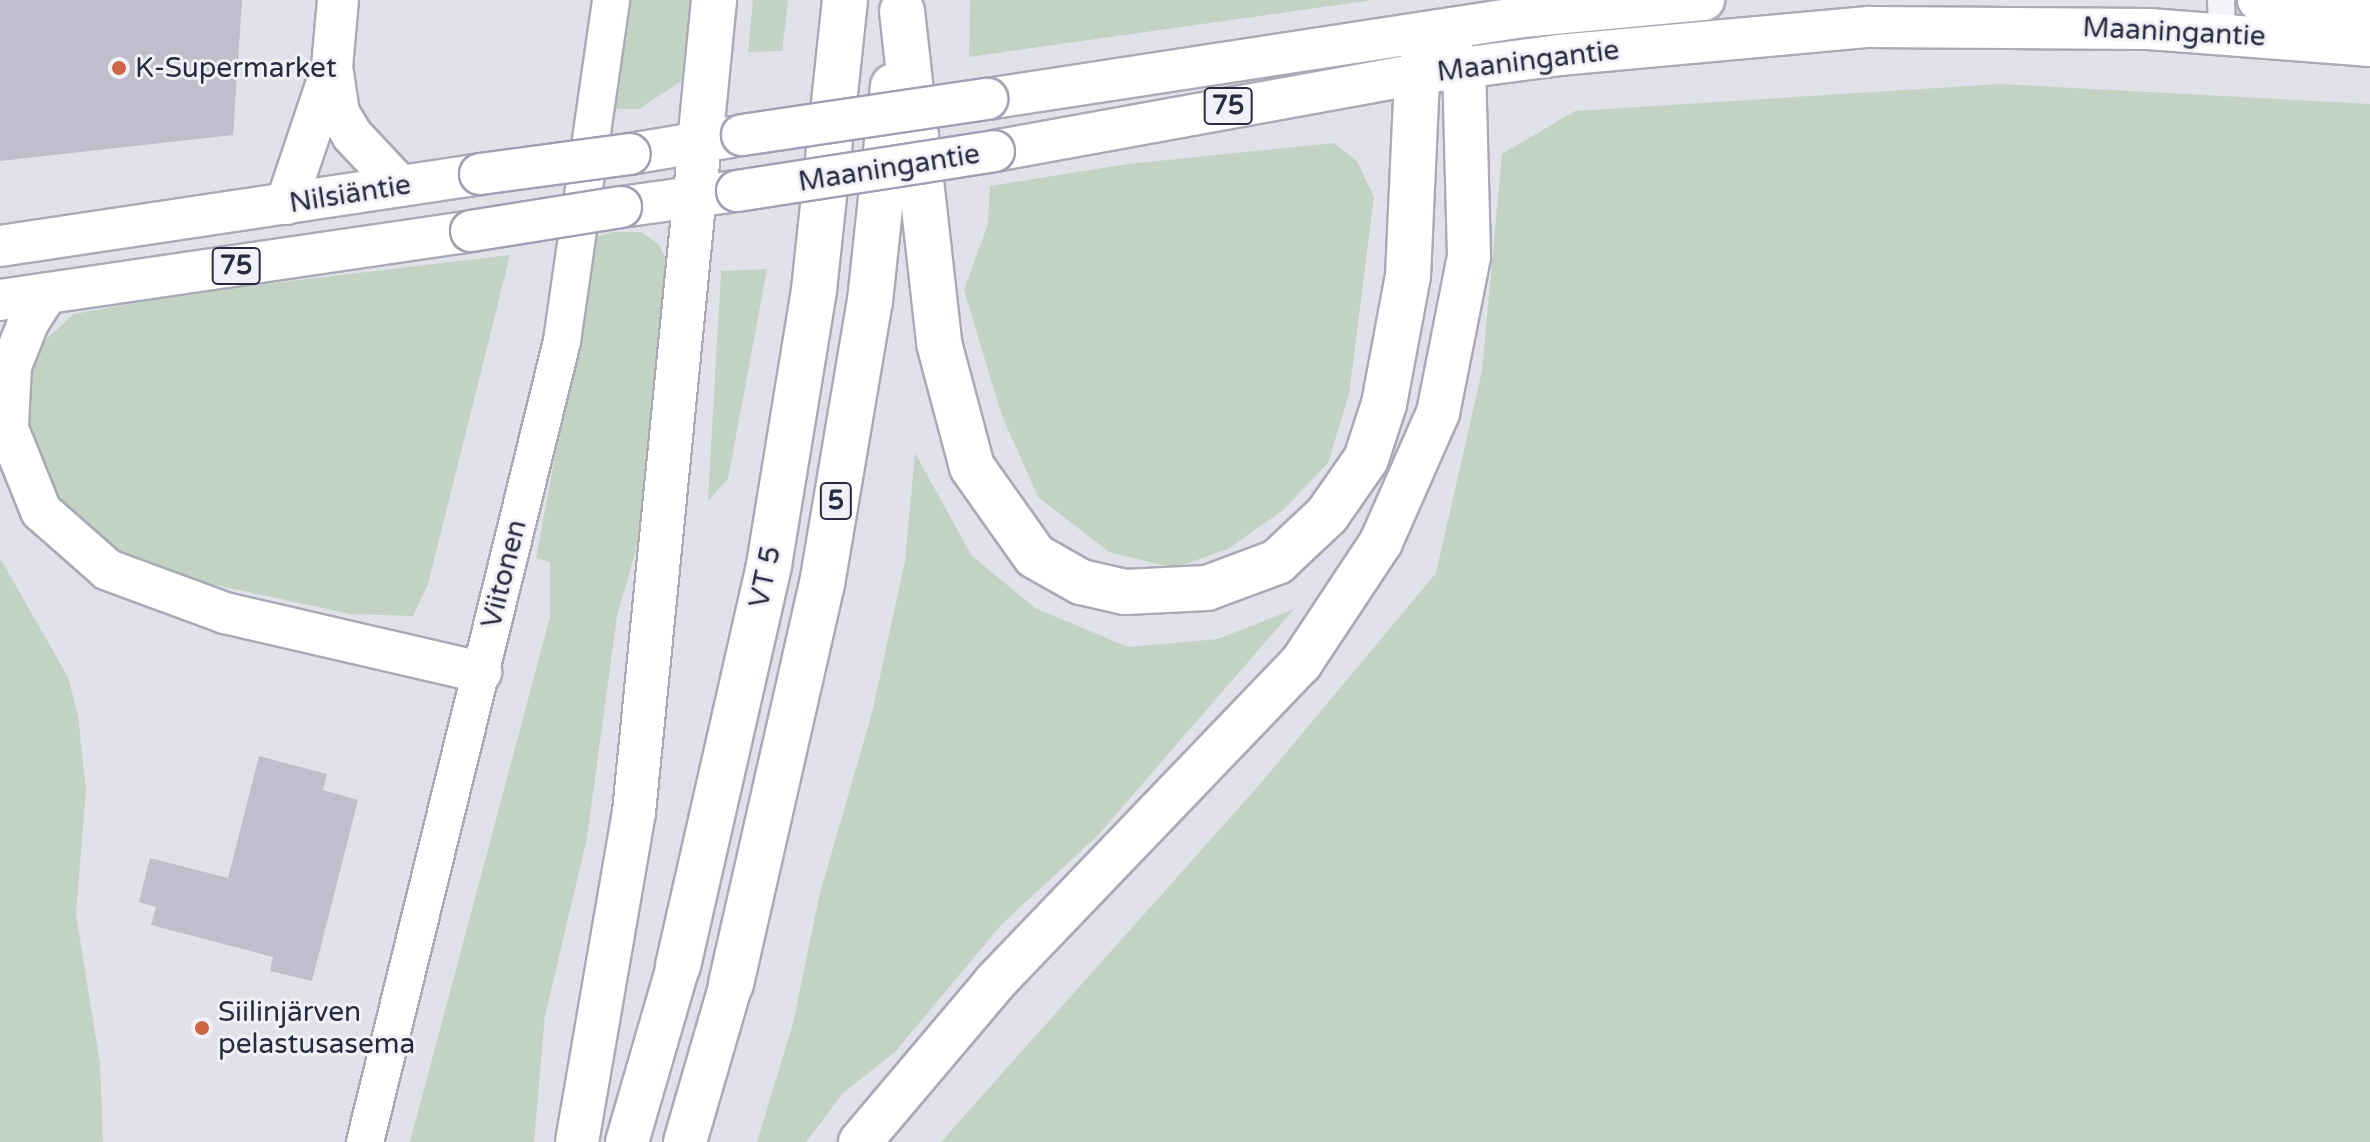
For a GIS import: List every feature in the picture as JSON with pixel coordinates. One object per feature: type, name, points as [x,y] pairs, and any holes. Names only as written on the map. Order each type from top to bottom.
[{"type":"highway","points":[[577,1142],[634,812],[714,0]]},
{"type":"highway","name":"VT 5","points":[[627,1142],[678,966],[769,565],[814,290],[845,0]]},
{"type":"highway","points":[[860,1142],[995,982],[1301,663],[1381,542],[1438,413],[1469,256],[1464,71],[1438,33],[1417,74],[1408,276],[1384,404],[1366,459],[1327,515],[1277,562],[1207,588],[1125,592],[1081,582],[1035,556],[972,467],[939,343],[902,5]]},
{"type":"highway","name":"VT 5","points":[[685,1142],[731,984],[822,584],[870,301],[902,5]]},
{"type":"main road","points":[[286,204],[332,67],[338,0]]},
{"type":"main road","name":"Viitonen","points":[[365,1142],[562,341],[611,0]]},
{"type":"main road","name":"Maaningantie","points":[[700,143],[1438,33],[1523,17],[1704,0]]},
{"type":"main road","name":"Maaningantie","points":[[2258,0],[2370,12]]},
{"type":"main road","name":"Maaningantie","points":[[695,198],[994,151],[1417,74],[1464,71],[1559,55],[1869,27],[2222,16],[2370,46]]},
{"type":"main road","points":[[332,67],[339,113],[352,135],[400,186]]},
{"type":"main road","name":"Nilsiäntie","points":[[0,246],[700,143]]},
{"type":"main road","name":"Nilsiäntie","points":[[0,300],[695,198]]},
{"type":"main road","points":[[47,293],[29,321],[11,366],[4,417],[25,481],[41,511],[108,570],[225,613],[481,672]]},
{"type":"green space","points":[[629,0],[691,0],[683,80],[639,109],[614,109]]},
{"type":"green space","points":[[753,0],[788,0],[782,51],[748,52]]},
{"type":"green space","points":[[970,0],[1373,0],[969,57]]},
{"type":"green space","points":[[2000,84],[2370,104],[2370,1142],[941,1142],[1260,784],[1436,573],[1482,371],[1502,154],[1575,111]]},
{"type":"green space","points":[[1334,143],[1357,161],[1374,197],[1349,394],[1328,463],[1282,511],[1228,549],[1174,568],[1109,552],[1038,497],[1002,416],[964,290],[988,224],[990,186],[1128,164]]},
{"type":"green space","points":[[612,232],[641,232],[658,244],[670,265],[643,526],[617,616],[587,838],[545,1016],[534,1142],[410,1142],[550,617],[550,562],[536,558],[596,237]]},
{"type":"green space","points":[[510,255],[428,584],[413,616],[350,614],[164,574],[117,553],[63,509],[40,470],[25,399],[34,350],[74,314],[188,293]]},
{"type":"green space","points":[[767,269],[728,479],[708,501],[721,271]]},
{"type":"green space","points":[[915,453],[972,556],[1035,608],[1128,647],[1218,639],[1294,609],[1098,835],[1001,925],[895,1052],[843,1093],[806,1142],[757,1142],[793,1023],[820,893],[872,713],[905,561]]},
{"type":"green space","points":[[0,558],[68,677],[78,715],[86,790],[76,914],[100,1064],[103,1142],[0,1142]]},
{"type":"building","name":"K-Supermarket","points":[[0,0],[242,0],[233,135],[0,161]]},
{"type":"building","points":[[259,756],[327,774],[323,790],[358,800],[312,981],[270,971],[273,957],[151,925],[156,907],[139,902],[150,858],[228,878]]},
{"type":"place","name":"K-Supermarket","points":[[119,68]]},
{"type":"place","name":"Siilinjärven pelastusasema","points":[[202,1028]]}]
